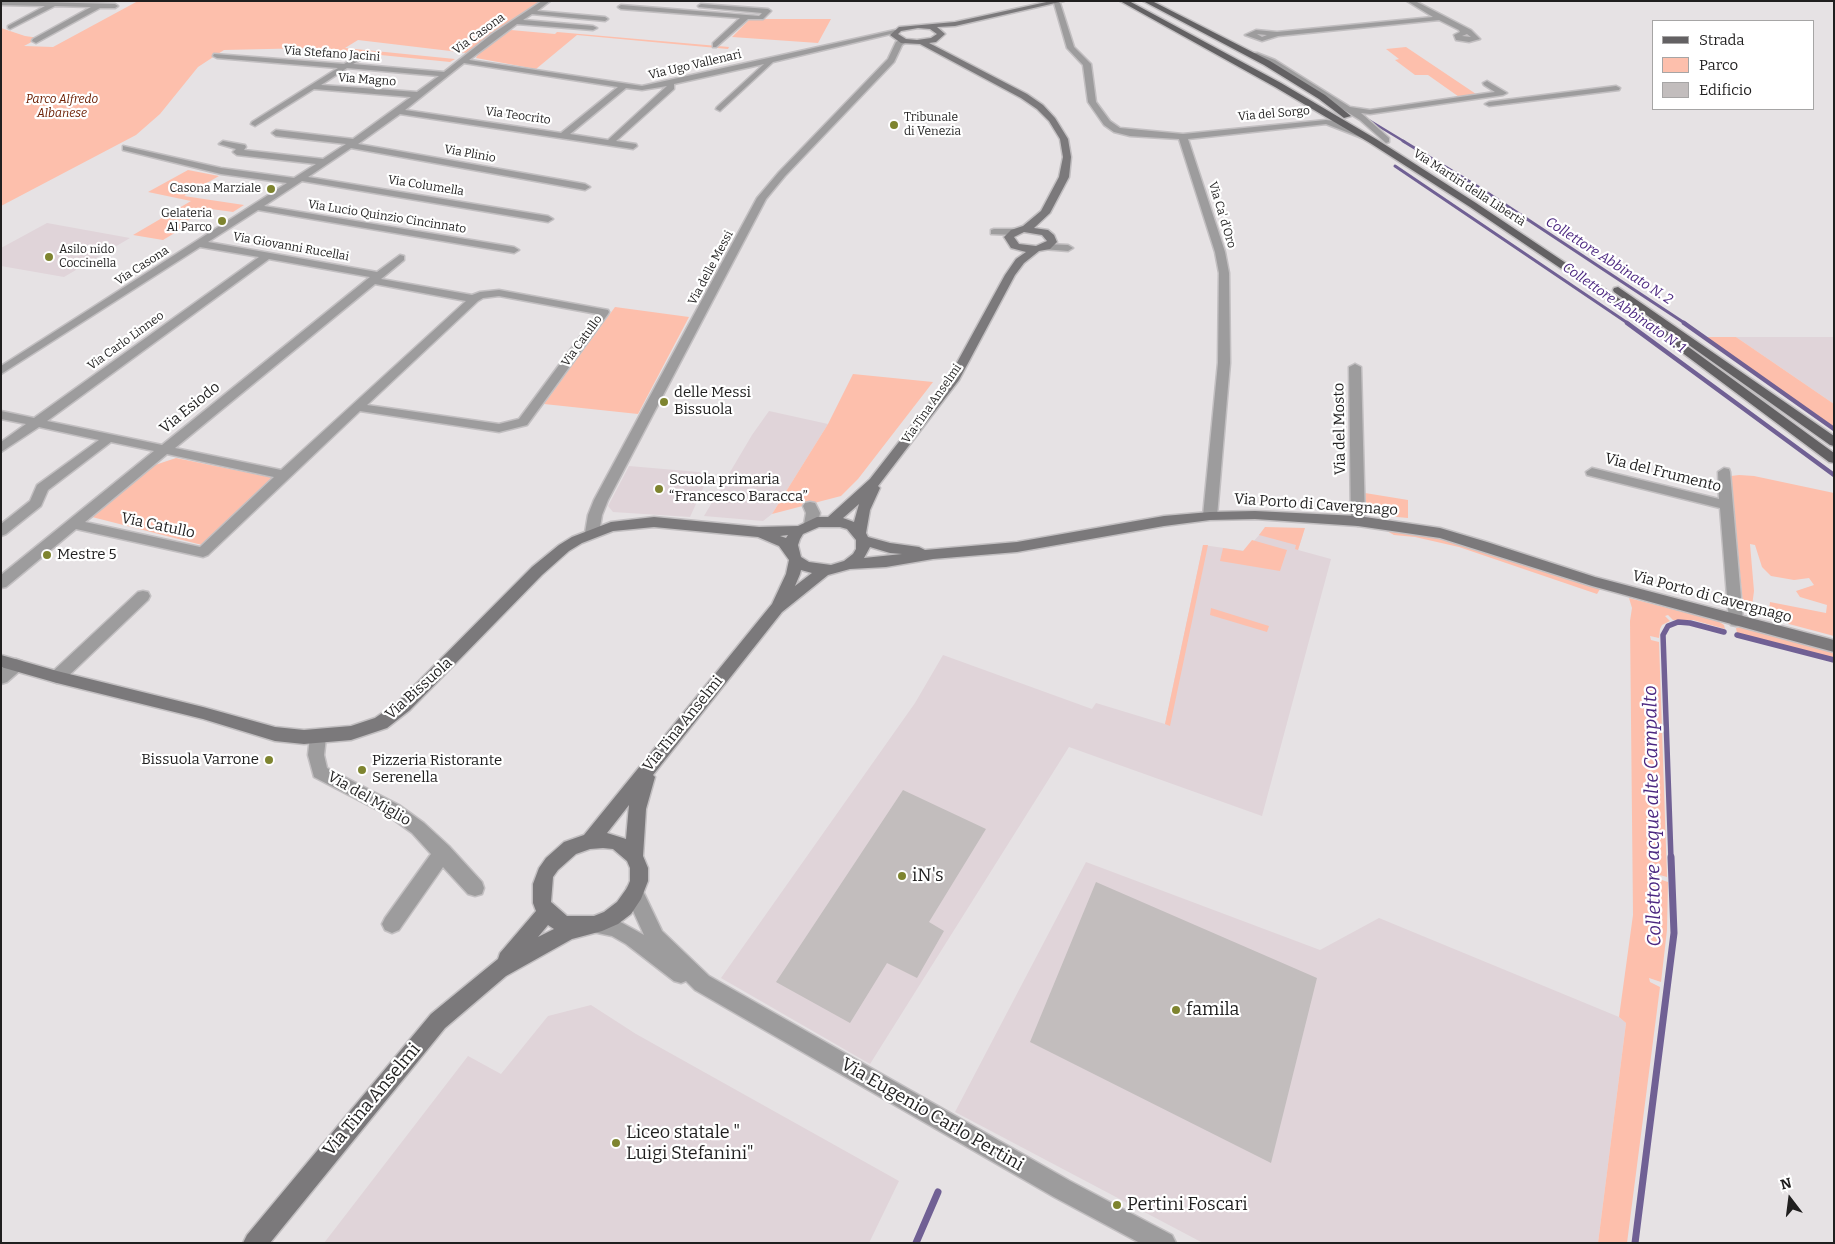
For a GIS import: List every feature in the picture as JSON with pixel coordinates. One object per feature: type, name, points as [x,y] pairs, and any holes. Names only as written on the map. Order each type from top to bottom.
[{"type":"main road","name":"Via Martiri della Libertà","points":[[1134,1],[1225,47],[1359,119],[1386,140],[1575,260],[1834,442]]},
{"type":"main road","points":[[1146,1],[1244,51],[1359,119]]},
{"type":"main road","name":"Via Martiri della Libertà","points":[[1121,4],[1205,44],[1364,136],[1561,263],[1834,459]]},
{"type":"street","name":"Via Casona","points":[[1,371],[256,208],[324,162],[398,111],[463,61],[547,1]]},
{"type":"street","points":[[586,34],[627,1],[768,11],[761,18],[621,7]]},
{"type":"street","points":[[1410,1],[1462,29]]},
{"type":"street","points":[[1012,239],[1044,213],[1064,177],[1067,166],[1064,139],[1052,120],[1040,107],[1012,88],[939,49],[922,42],[901,39],[905,27],[955,24],[1060,2],[1071,48],[1087,64],[1092,102],[1107,123],[1117,130],[1130,134],[1183,137]]},
{"type":"street","points":[[1,4],[115,6]]},
{"type":"street","points":[[10,27],[54,5]]},
{"type":"street","points":[[36,41],[99,6]]},
{"type":"street","points":[[693,12],[701,6]]},
{"type":"street","points":[[530,12],[605,19]]},
{"type":"street","points":[[716,45],[746,16]]},
{"type":"street","points":[[1277,34],[1440,18]]},
{"type":"street","points":[[516,22],[593,28]]},
{"type":"street","points":[[922,42],[938,35],[955,24]]},
{"type":"street","points":[[925,26],[938,35]]},
{"type":"street","points":[[938,35],[939,49]]},
{"type":"street","name":"Via Ugo Vallenari","points":[[463,61],[623,87],[650,88],[871,38],[901,39]]},
{"type":"street","name":"Via delle Messi","points":[[592,533],[595,515],[601,500],[762,198],[782,174],[891,60],[901,39]]},
{"type":"street","name":"Via del Sorgo","points":[[1244,51],[1272,62],[1349,109],[1359,119],[1504,93],[1487,82]]},
{"type":"street","points":[[255,124],[363,55]]},
{"type":"street","name":"Via Stefano Jacini","points":[[217,56],[446,74]]},
{"type":"street","points":[[720,109],[763,69],[770,60]]},
{"type":"street","points":[[610,142],[671,87],[670,83]]},
{"type":"street","name":"Via Magno","points":[[313,87],[420,95]]},
{"type":"street","points":[[564,135],[623,87]]},
{"type":"street","name":"Via del Sorgo","points":[[1349,109],[1370,112],[1449,103],[1503,103],[1569,92],[1616,88]]},
{"type":"street","name":"Via Teocrito","points":[[398,111],[633,146]]},
{"type":"street","name":"Via del Sorgo","points":[[1183,137],[1332,123],[1364,136]]},
{"type":"street","points":[[276,133],[352,143]]},
{"type":"street","name":"Via Ca' d'Oro","points":[[1183,137],[1220,252],[1224,273],[1224,363],[1210,516]]},
{"type":"street","name":"Via Plinio","points":[[352,143],[585,187]]},
{"type":"street","points":[[223,144],[242,147],[237,152],[324,162]]},
{"type":"street","points":[[126,148],[221,171],[297,180]]},
{"type":"street","name":"Via Columella","points":[[297,180],[548,218]]},
{"type":"street","name":"Via Lucio Quinzio Cincinnato","points":[[256,208],[514,250]]},
{"type":"street","points":[[1044,213],[1045,242]]},
{"type":"street","points":[[1026,229],[1045,242],[1071,246]]},
{"type":"street","points":[[994,234],[1012,239],[1025,249],[1045,242]]},
{"type":"street","points":[[1012,239],[1017,251],[1013,270]]},
{"type":"street","points":[[1013,270],[1045,242]]},
{"type":"street","name":"Via Giovanni Rucellai","points":[[200,244],[474,299]]},
{"type":"street","name":"Via Carlo Linneo","points":[[1,448],[267,256]]},
{"type":"street","name":"Via Esiodo","points":[[1,583],[400,258]]},
{"type":"street","name":"Via Tina Anselmi","points":[[832,521],[875,482],[953,380],[1013,270]]},
{"type":"street","name":"Via Catullo","points":[[74,524],[202,552],[474,299],[486,294],[500,294],[604,312],[522,422],[516,425],[500,428],[358,407]]},
{"type":"street","name":"Via del Mosto","points":[[1355,367],[1358,521]]},
{"type":"street","points":[[1,415],[284,475]]},
{"type":"street","points":[[1,530],[36,503],[42,488],[109,438]]},
{"type":"street","name":"Via del Frumento","points":[[1592,472],[1726,505]]},
{"type":"street","name":"Via del Frumento","points":[[1724,472],[1736,621]]},
{"type":"street","name":"Via Tina Anselmi","points":[[861,536],[863,510],[875,482]]},
{"type":"street","points":[[794,556],[791,546],[793,538],[806,527],[813,513],[810,506]]},
{"type":"street","name":"Via Porto di Cavergnago","points":[[850,564],[886,562],[933,554],[1017,547],[1142,525],[1210,516],[1279,516],[1358,521],[1402,526],[1448,535],[1592,582],[1834,646]]},
{"type":"street","points":[[832,521],[852,526],[861,536],[863,549],[850,564],[838,569],[808,568],[784,544],[759,532],[806,527],[832,521]]},
{"type":"street","name":"Via Bissuola","points":[[8,663],[203,713],[275,734],[318,737],[351,733],[367,728],[392,716],[425,686],[537,571],[564,548],[592,533],[621,525],[654,522],[759,532]]},
{"type":"street","name":"Via Porto di Cavergnago","points":[[861,536],[890,548],[933,554]]},
{"type":"street","name":"Via Tina Anselmi","points":[[777,608],[793,574],[794,556]]},
{"type":"street","name":"Via Tina Anselmi","points":[[590,841],[777,608],[825,570]]},
{"type":"street","points":[[57,677],[143,596]]},
{"type":"street","points":[[1,678],[8,663]]},
{"type":"street","name":"Via del Miglio","points":[[318,737],[316,755],[320,772],[393,810],[418,828],[476,888]]},
{"type":"street","points":[[634,856],[637,810],[651,764]]},
{"type":"street","points":[[603,840],[616,842],[634,856],[639,868],[639,881],[634,893],[624,908],[618,913],[589,926],[562,924],[547,912],[542,903],[541,894],[545,874],[552,864],[565,852],[590,841],[603,840]]},
{"type":"street","points":[[392,924],[443,852]]},
{"type":"street","name":"Via Eugenio Carlo Pertini","points":[[634,893],[655,937],[702,983],[1054,1184],[1164,1243]]},
{"type":"street","name":"Via Tina Anselmi","points":[[499,969],[547,912]]},
{"type":"street","name":"Via Tina Anselmi","points":[[255,1243],[438,1020],[499,969],[568,931],[589,926]]},
{"type":"street","name":"Via Eugenio Carlo Pertini","points":[[589,926],[615,928],[633,938],[689,980],[702,983]]},
{"type":"shaded area","name":"Asilo nido Coccinella","points":[[47,223],[130,238],[64,277],[1,266],[1,248]]},
{"type":"shaded area","points":[[1736,337],[1834,337],[1834,404]]},
{"type":"shaded area","points":[[769,411],[828,424],[772,514],[763,521],[704,516],[752,435]]},
{"type":"shaded area","name":"Scuola primaria “Francesco Baracca”","points":[[629,466],[710,473],[690,517],[613,512],[608,506]]},
{"type":"shaded area","points":[[1260,534],[1303,534],[1298,550],[1331,559],[1262,816],[1069,747],[870,1064],[721,978],[915,703],[943,655],[1092,709],[1096,703],[1165,724],[1203,545],[1245,551]]},
{"type":"shaded area","points":[[1086,862],[1320,950],[1379,918],[1619,1017],[1626,1023],[1598,1243],[1203,1243],[955,1112]]},
{"type":"shaded area","name":"Liceo statale \" Luigi Stefanini\"","points":[[591,1005],[636,1034],[899,1181],[869,1243],[324,1243],[468,1056],[501,1074],[548,1016]]},
{"type":"green space","name":"Parco Alfredo Albanese","points":[[138,1],[540,1],[467,53],[358,40],[345,48],[455,59],[450,62],[311,48],[224,50],[198,67],[160,114],[136,135],[1,206],[1,28],[25,36],[39,38],[24,46],[53,47]]},
{"type":"green space","points":[[751,18],[831,19],[818,43],[732,37]]},
{"type":"green space","points":[[511,30],[555,34],[557,32],[729,47],[728,49],[577,35],[536,69],[476,58],[478,54]]},
{"type":"green space","points":[[1406,47],[1479,96],[1462,99],[1428,75],[1415,75],[1395,60],[1399,59],[1386,49]]},
{"type":"green space","points":[[188,170],[219,176],[184,196],[244,205],[233,212],[211,209],[183,223],[188,225],[163,240],[133,235],[191,201],[148,192]]},
{"type":"green space","points":[[615,307],[689,317],[638,414],[544,404]]},
{"type":"green space","points":[[1706,337],[1736,337],[1834,404],[1834,427]]},
{"type":"green space","points":[[853,374],[933,382],[858,479],[841,496],[772,514],[828,424]]},
{"type":"green space","points":[[176,458],[274,478],[202,545],[92,517],[149,467]]},
{"type":"green space","points":[[1731,476],[1754,476],[1834,493],[1834,636],[1789,624],[1769,610],[1770,602],[1826,613],[1827,605],[1800,597],[1796,591],[1814,585],[1809,578],[1794,580],[1771,576],[1762,567],[1755,545],[1750,544],[1754,591],[1752,606],[1743,604]]},
{"type":"green space","points":[[1365,493],[1408,500],[1408,518],[1366,514]]},
{"type":"green space","points":[[1265,527],[1305,528],[1298,550],[1295,549],[1296,545],[1259,535]]},
{"type":"green space","points":[[1385,530],[1443,538],[1600,589],[1597,594],[1459,547],[1415,537],[1394,535]]},
{"type":"green space","points":[[1252,540],[1287,550],[1280,571],[1220,561],[1223,548],[1243,551]]},
{"type":"green space","points":[[1203,545],[1208,545],[1170,726],[1165,724]]},
{"type":"green space","points":[[1629,598],[1718,621],[1724,625],[1725,629],[1693,620],[1673,620],[1668,615],[1665,616],[1670,621],[1662,625],[1659,638],[1650,636],[1651,640],[1659,642],[1667,877],[1656,874],[1656,878],[1668,882],[1667,930],[1661,982],[1649,978],[1650,982],[1660,987],[1627,1243],[1598,1243],[1626,1023],[1619,1017],[1633,915],[1630,621],[1632,608]]},
{"type":"green space","points":[[1211,608],[1269,626],[1267,632],[1210,615]]},
{"type":"green space","points":[[1740,627],[1834,652],[1834,658],[1737,633],[1736,628]]},
{"type":"building","name":"iN's","points":[[903,790],[986,829],[929,922],[944,931],[917,978],[887,963],[850,1023],[776,982]]},
{"type":"building","name":"famila","points":[[1096,882],[1317,978],[1271,1163],[1030,1042]]},
{"type":"waterway","name":"Collettore Abbinato N. 2","points":[[1367,119],[1405,142]]},
{"type":"waterway","name":"Collettore Abbinato N. 2","points":[[1403,141],[1480,188],[1686,324]]},
{"type":"waterway","name":"Collettore Abbinato N. 1","points":[[1395,166],[1629,324]]},
{"type":"waterway","name":"Collettore Abbinato N. 1","points":[[1627,323],[1834,475]]},
{"type":"waterway","name":"Collettore Abbinato N. 2","points":[[1684,323],[1834,429]]},
{"type":"waterway","name":"Collettore acque alte Campalto","points":[[1671,859],[1663,635],[1668,626],[1678,622],[1690,623],[1724,632]]},
{"type":"waterway","name":"Collettore acque alte Campalto","points":[[1737,635],[1834,660]]},
{"type":"waterway","name":"Collettore acque alte Campalto","points":[[1635,1243],[1674,933],[1671,857]]},
{"type":"waterway","name":"Collettore acque alte Campalto","points":[[916,1243],[938,1192]]},
{"type":"place","name":"Tribunale di Venezia","points":[[894,125]]},
{"type":"place","name":"Casona Marziale","points":[[271,189]]},
{"type":"place","name":"Gelateria Al Parco","points":[[222,221]]},
{"type":"place","name":"Asilo nido Coccinella","points":[[49,257]]},
{"type":"place","name":"delle Messi Bissuola","points":[[664,402]]},
{"type":"place","name":"Scuola primaria “Francesco Baracca”","points":[[659,489]]},
{"type":"place","name":"Mestre 5","points":[[47,555]]},
{"type":"place","name":"Bissuola Varrone","points":[[269,760]]},
{"type":"place","name":"Pizzeria Ristorante Serenella","points":[[362,770]]},
{"type":"place","name":"iN's","points":[[902,876]]},
{"type":"place","name":"famila","points":[[1176,1010]]},
{"type":"place","name":"Liceo statale \" Luigi Stefanini\"","points":[[616,1143]]},
{"type":"place","name":"Pertini Foscari","points":[[1117,1205]]}]
